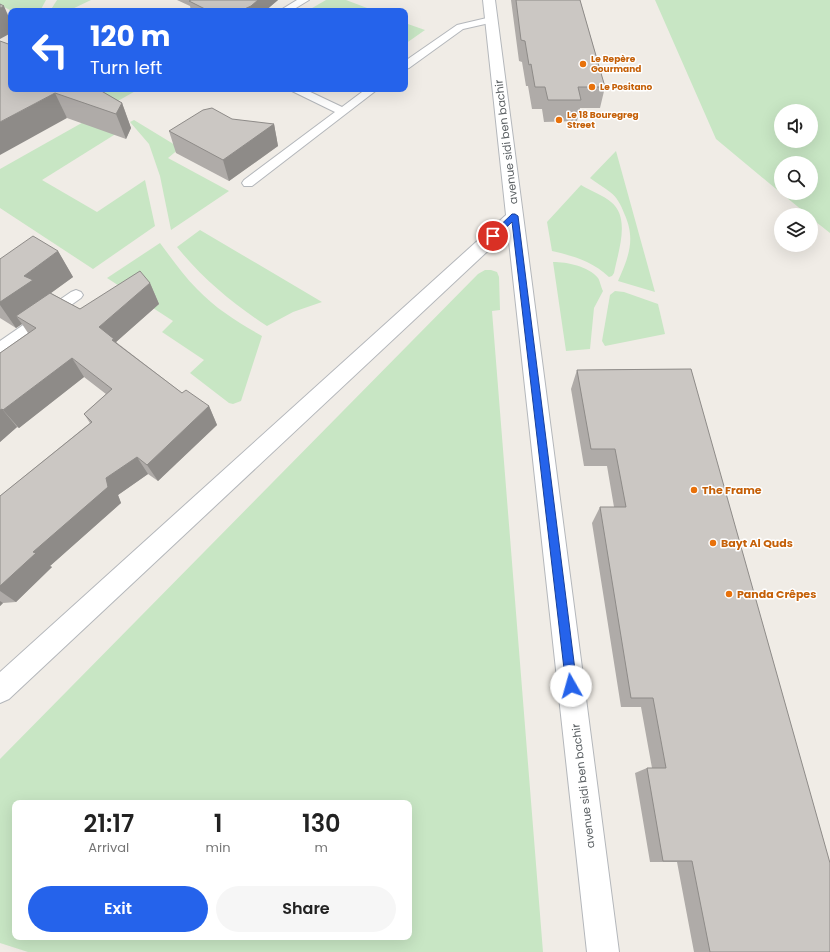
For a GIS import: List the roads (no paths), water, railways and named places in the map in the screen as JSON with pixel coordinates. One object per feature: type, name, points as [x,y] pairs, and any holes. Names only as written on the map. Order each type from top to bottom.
[{"type":"street","name":"avenue sidi ben bachir","points":[[490,10],[603,952]]},
{"type":"street","points":[[0,690],[515,216]]},
{"type":"lane","points":[[289,8],[304,0]]},
{"type":"lane","points":[[408,64],[460,27],[490,10]]},
{"type":"lane","points":[[302,92],[342,111]]},
{"type":"lane","points":[[248,183],[369,92]]},
{"type":"lane","points":[[0,348],[76,295]]},
{"type":"place","name":"Le Repère Gourmand","points":[[583,64]]},
{"type":"place","name":"Le Positano","points":[[592,87]]},
{"type":"place","name":"Le 18 Bouregreg Street","points":[[559,120]]},
{"type":"place","name":"The Frame","points":[[694,490]]},
{"type":"place","name":"Bayt Al Quds","points":[[713,543]]},
{"type":"place","name":"Panda Crêpes","points":[[729,594]]}]
